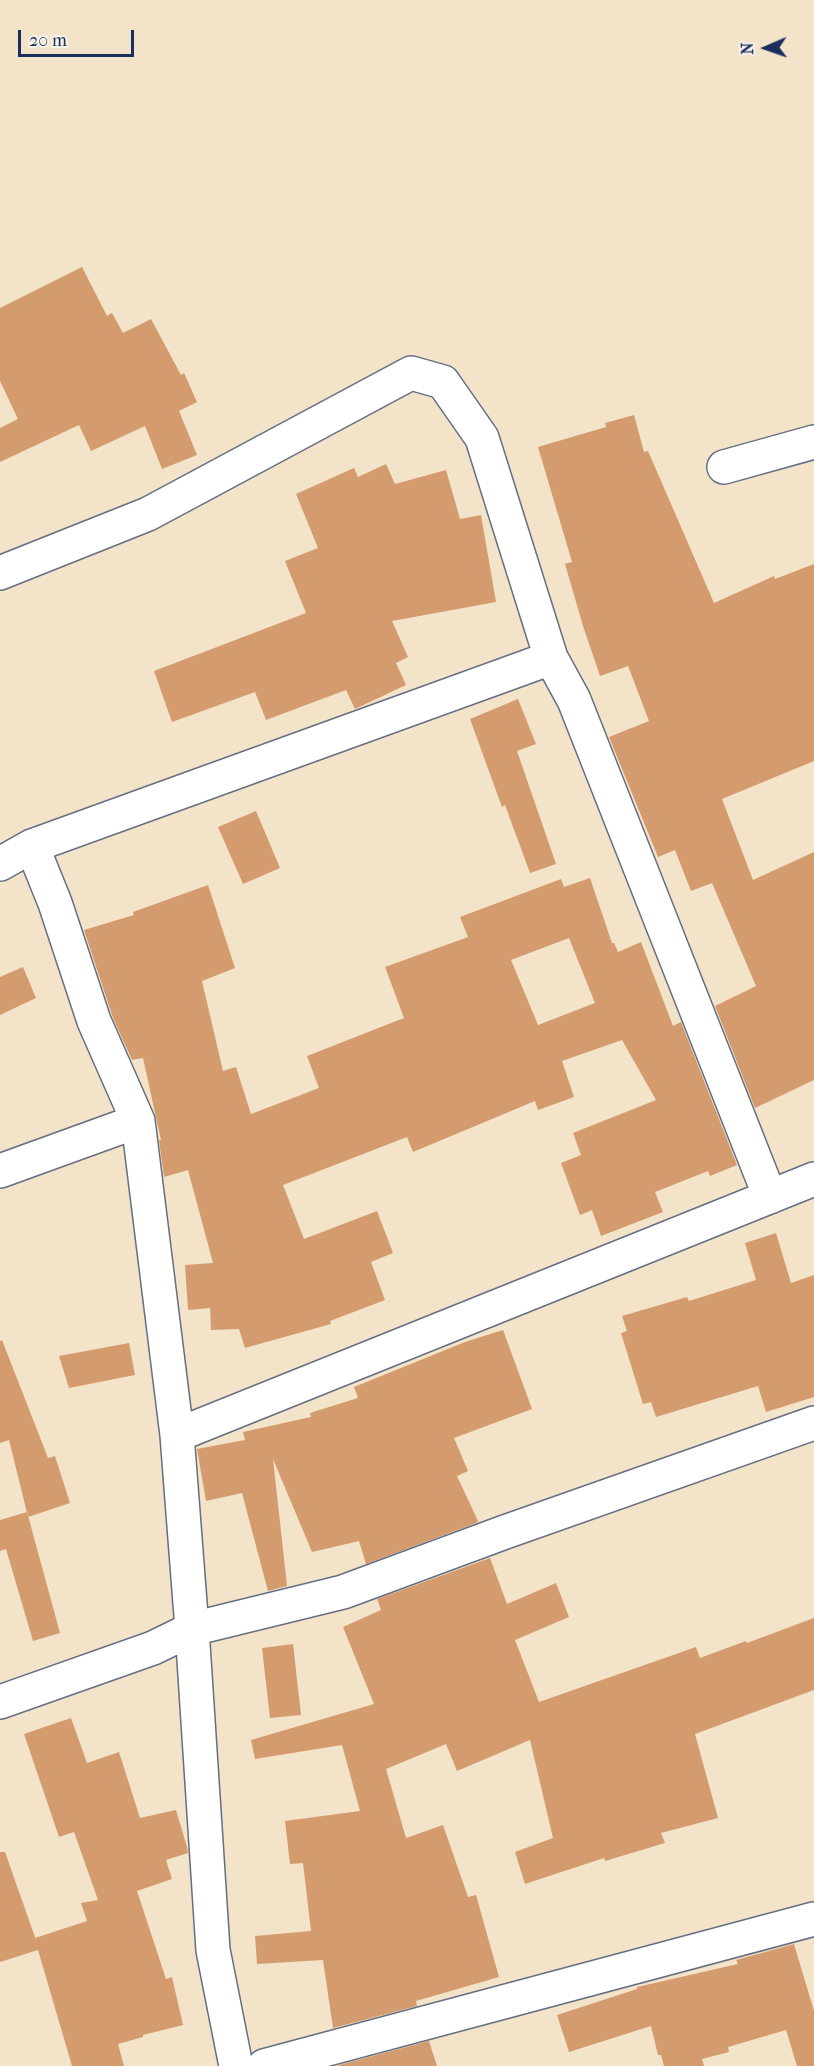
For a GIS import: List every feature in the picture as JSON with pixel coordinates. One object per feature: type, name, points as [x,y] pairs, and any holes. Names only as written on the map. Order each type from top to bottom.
[{"type":"street","points":[[3,564],[148,514],[411,373],[443,382],[482,438],[551,658],[574,700],[770,1197]]},
{"type":"street","points":[[724,467],[814,442]]},
{"type":"street","points":[[0,864],[32,846],[551,658]]},
{"type":"street","points":[[32,846],[55,903],[94,1021],[138,1121],[177,1435],[213,1950],[236,2066]]},
{"type":"street","points":[[0,1171],[138,1121]]},
{"type":"street","points":[[177,1435],[814,1179]]},
{"type":"street","points":[[0,1702],[153,1648],[192,1629],[344,1592],[505,1532],[814,1423]]},
{"type":"street","points":[[264,2066],[814,1919]]},
{"type":"building","points":[[82,267],[107,316],[112,313],[123,333],[151,319],[181,375],[184,373],[197,402],[179,411],[197,455],[162,469],[145,426],[91,451],[79,425],[0,462],[0,428],[18,419],[0,381],[0,308]]},
{"type":"building","points":[[634,415],[644,452],[648,451],[714,603],[774,576],[775,579],[814,564],[814,761],[722,799],[753,880],[814,852],[814,1080],[755,1108],[715,1006],[756,986],[712,883],[691,891],[675,850],[658,857],[609,737],[649,721],[628,666],[600,676],[565,564],[572,562],[538,447],[606,427],[605,423]]},
{"type":"building","points":[[386,464],[395,484],[446,470],[460,519],[481,515],[496,602],[392,621],[408,657],[396,663],[406,685],[355,709],[346,690],[266,720],[255,692],[172,722],[154,671],[306,613],[285,561],[318,548],[296,494],[354,468],[358,477]]},
{"type":"building","points":[[518,699],[536,744],[517,751],[556,864],[530,873],[505,805],[502,807],[470,719]]},
{"type":"building","points":[[256,811],[280,868],[243,884],[218,827]]},
{"type":"building","points":[[590,878],[612,943],[618,952],[641,942],[673,1026],[681,1022],[737,1165],[710,1176],[708,1171],[655,1192],[663,1212],[601,1236],[592,1210],[580,1215],[561,1163],[581,1155],[573,1133],[656,1100],[622,1040],[562,1061],[574,1097],[538,1110],[535,1101],[413,1152],[407,1137],[283,1185],[304,1239],[377,1211],[393,1253],[371,1262],[385,1300],[330,1321],[331,1324],[245,1348],[239,1329],[211,1330],[210,1308],[188,1310],[185,1265],[213,1263],[188,1170],[164,1177],[159,1140],[161,1140],[143,1058],[132,1060],[113,1018],[84,930],[134,915],[133,912],[208,885],[235,968],[202,981],[223,1071],[236,1067],[251,1114],[319,1088],[307,1056],[404,1018],[385,967],[468,937],[460,917],[561,879],[564,887]],"holes":[[[569,938],[595,1003],[538,1025],[511,960]]]},
{"type":"building","points":[[23,967],[36,998],[0,1015],[0,977]]},
{"type":"building","points":[[776,1233],[791,1283],[814,1275],[814,1397],[766,1412],[758,1386],[656,1417],[651,1402],[643,1404],[621,1333],[627,1331],[622,1316],[687,1297],[689,1301],[756,1280],[745,1243]]},
{"type":"building","points":[[503,1330],[532,1409],[454,1438],[468,1471],[457,1476],[478,1521],[366,1564],[359,1541],[312,1552],[273,1459],[287,1586],[268,1591],[242,1493],[206,1501],[197,1449],[245,1440],[243,1432],[311,1417],[310,1413],[358,1398],[354,1387],[465,1342]]},
{"type":"building","points":[[2,1340],[48,1458],[55,1456],[70,1503],[28,1517],[9,1440],[0,1443],[0,1341]]},
{"type":"building","points":[[129,1343],[135,1375],[69,1388],[59,1356]]},
{"type":"building","points":[[27,1512],[60,1633],[33,1641],[6,1549],[0,1551],[0,1520]]},
{"type":"building","points":[[490,1558],[507,1604],[556,1583],[569,1617],[515,1640],[539,1702],[696,1647],[700,1658],[814,1618],[814,1690],[695,1734],[718,1818],[661,1833],[665,1843],[605,1861],[604,1858],[525,1884],[515,1852],[553,1838],[530,1740],[457,1771],[446,1744],[386,1769],[406,1838],[443,1825],[468,1897],[476,1895],[499,1977],[416,2001],[417,2006],[333,2028],[323,1960],[257,1964],[255,1936],[311,1931],[303,1863],[290,1864],[285,1821],[360,1811],[342,1745],[255,1759],[251,1740],[374,1704],[343,1627],[381,1610],[377,1599]]},
{"type":"building","points":[[293,1644],[301,1715],[270,1718],[262,1648]]},
{"type":"building","points":[[71,1718],[87,1763],[119,1752],[140,1818],[176,1810],[188,1853],[166,1860],[172,1879],[137,1891],[166,1979],[172,1977],[183,2025],[118,2044],[124,2066],[72,2066],[38,1950],[0,1962],[0,1852],[5,1852],[35,1938],[87,1921],[81,1903],[98,1900],[74,1832],[59,1837],[24,1734]]},
{"type":"building","points":[[794,1944],[814,2011],[814,2066],[797,2066],[786,2030],[728,2047],[729,2052],[702,2059],[704,2066],[664,2066],[661,2055],[658,2055],[651,2026],[569,2052],[557,2015],[637,1989],[637,1987],[738,1964],[736,1960]]},
{"type":"building","points":[[429,2041],[437,2066],[339,2066],[339,2065]]}]
